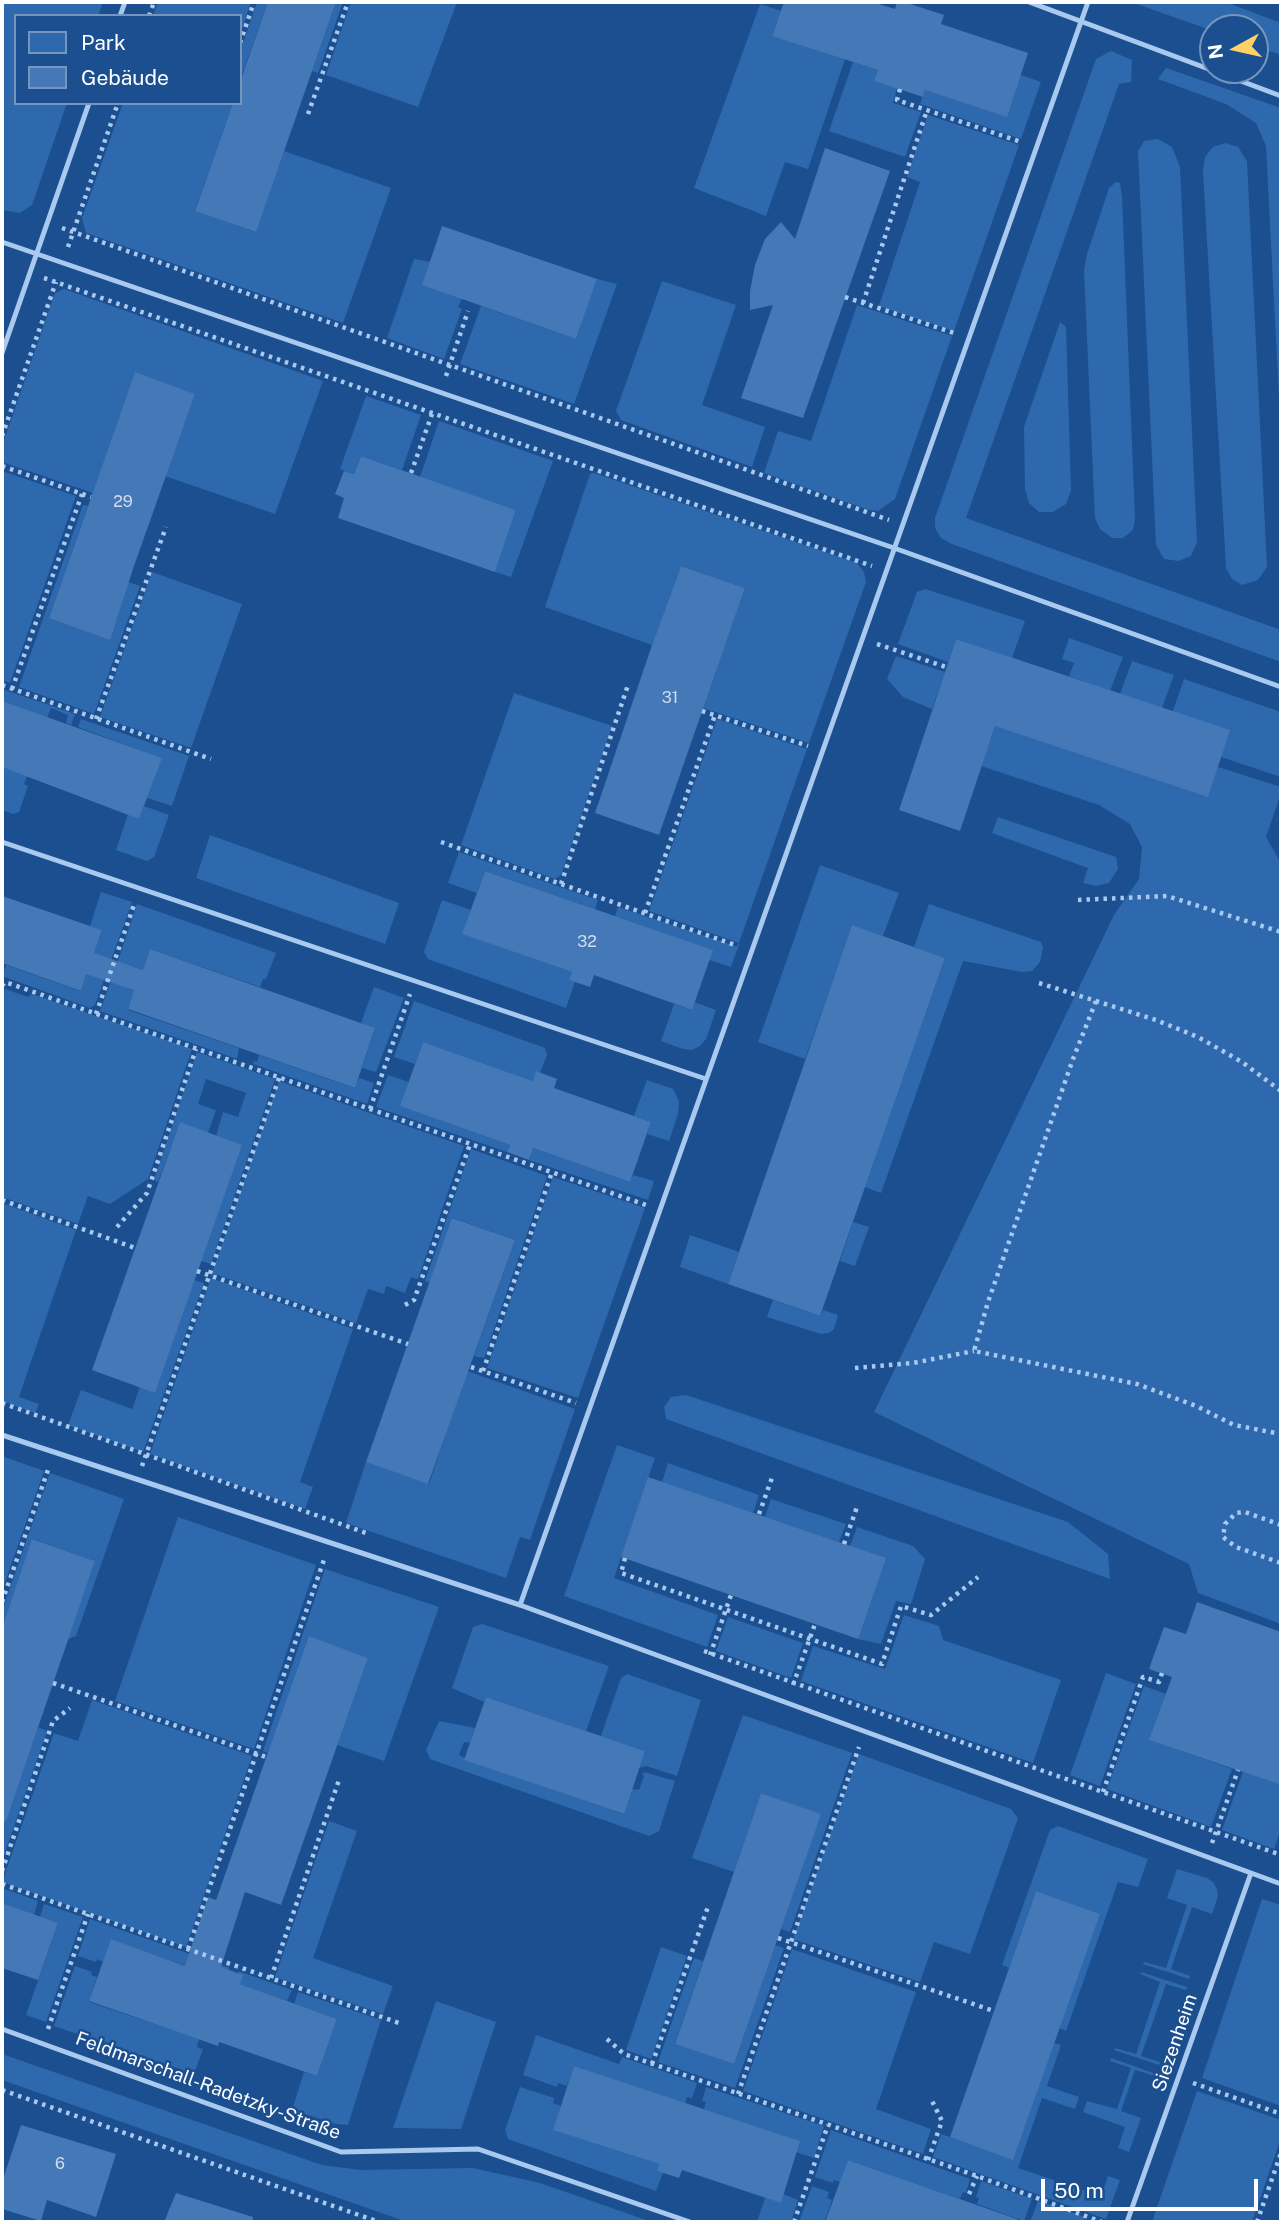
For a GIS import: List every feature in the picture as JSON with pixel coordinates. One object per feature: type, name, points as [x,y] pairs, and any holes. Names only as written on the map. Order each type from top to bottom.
[{"type":"lane","points":[[1029,2],[1281,96]]},
{"type":"lane","points":[[520,1605],[1088,2]]},
{"type":"lane","points":[[2,353],[88,105]]},
{"type":"lane","points":[[2,242],[894,548],[1281,688]]},
{"type":"lane","points":[[2,842],[706,1079]]},
{"type":"lane","points":[[2,1436],[520,1605],[1281,1884]]},
{"type":"lane","name":"Siezenheim","points":[[1127,2222],[1251,1873]]},
{"type":"lane","name":"Feldmarschall-Radetzky-Straße","points":[[2,2029],[341,2152],[478,2149],[690,2222]]},
{"type":"path","points":[[242,37],[254,2]]},
{"type":"path","points":[[308,114],[348,2]]},
{"type":"path","points":[[900,89],[897,100],[1036,147]]},
{"type":"path","points":[[863,303],[927,110]]},
{"type":"path","points":[[47,223],[902,525]]},
{"type":"path","points":[[30,274],[886,571]]},
{"type":"path","points":[[845,297],[968,338]]},
{"type":"path","points":[[2,466],[91,497]]},
{"type":"path","points":[[12,689],[82,494]]},
{"type":"path","points":[[96,719],[166,527]]},
{"type":"path","points":[[862,639],[946,667]]},
{"type":"path","points":[[2,685],[211,759]]},
{"type":"path","points":[[561,884],[628,685]]},
{"type":"path","points":[[702,711],[822,751]]},
{"type":"path","points":[[645,913],[715,715]]},
{"type":"path","points":[[441,842],[752,951]]},
{"type":"path","points":[[96,1014],[139,888]]},
{"type":"path","points":[[1078,900],[1167,896],[1281,932]]},
{"type":"path","points":[[370,1109],[415,981]]},
{"type":"path","points":[[2,987],[5,982],[660,1209]]},
{"type":"path","points":[[1039,983],[1156,1020],[1198,1037],[1242,1062],[1281,1091]]},
{"type":"path","points":[[974,1351],[988,1302],[1096,1001]]},
{"type":"path","points":[[117,1227],[146,1193],[195,1049]]},
{"type":"path","points":[[137,1480],[279,1078]]},
{"type":"path","points":[[405,1306],[414,1300],[470,1144]]},
{"type":"path","points":[[483,1371],[552,1172]]},
{"type":"path","points":[[2,1200],[135,1248]]},
{"type":"path","points":[[197,1270],[408,1344]]},
{"type":"path","points":[[855,1367],[912,1363],[974,1351],[1137,1384],[1196,1406],[1234,1425],[1281,1434]]},
{"type":"path","points":[[471,1367],[578,1404],[589,1411]]},
{"type":"path","points":[[2,1602],[54,1452]]},
{"type":"path","points":[[759,1514],[773,1475]]},
{"type":"path","points":[[844,1544],[858,1504]]},
{"type":"path","points":[[1281,1525],[1245,1513],[1236,1513],[1225,1524],[1223,1537],[1236,1547],[1281,1563]]},
{"type":"path","points":[[188,1949],[330,1543]]},
{"type":"path","points":[[625,1558],[621,1573],[882,1664],[901,1606],[931,1615],[978,1577]]},
{"type":"path","points":[[704,1673],[731,1595]]},
{"type":"path","points":[[787,1703],[816,1624]]},
{"type":"path","points":[[1103,1792],[1143,1677],[1159,1682],[1161,1673]]},
{"type":"path","points":[[53,1683],[266,1757]]},
{"type":"path","points":[[2,1871],[53,1721],[70,1708]]},
{"type":"path","points":[[738,2094],[864,1731]]},
{"type":"path","points":[[1206,1857],[1238,1770]]},
{"type":"path","points":[[271,1978],[339,1780]]},
{"type":"path","points":[[2,1885],[399,2023]]},
{"type":"path","points":[[652,2064],[709,1904]]},
{"type":"path","points":[[43,2044],[88,1914]]},
{"type":"path","points":[[778,1938],[994,2011]]},
{"type":"path","points":[[607,2039],[624,2054],[1102,2222]]},
{"type":"path","points":[[1180,2078],[1281,2114]]},
{"type":"path","points":[[2,2090],[379,2222]]},
{"type":"path","points":[[928,2160],[942,2121],[932,2101]]},
{"type":"path","points":[[794,2222],[828,2125]]},
{"type":"path","points":[[1257,2222],[1281,2153]]},
{"type":"path","points":[[969,2194],[976,2176]]},
{"type":"green space","points":[[2,2],[103,2],[99,14],[14,14],[14,105],[66,105],[32,205],[20,213],[2,210]]},
{"type":"green space","points":[[158,2],[251,2],[242,29],[242,14],[154,14]]},
{"type":"green space","points":[[257,2],[268,2],[242,74],[242,46]]},
{"type":"green space","points":[[336,2],[343,2],[318,73],[312,71]]},
{"type":"green space","points":[[351,2],[457,2],[418,107],[326,75]]},
{"type":"green space","points":[[1131,2],[1225,2],[1257,14],[1199,14],[1199,26]]},
{"type":"green space","points":[[760,4],[781,11],[772,35],[845,59],[808,169],[785,162],[766,216],[694,188]]},
{"type":"green space","points":[[1269,18],[1281,23],[1281,55],[1269,51]]},
{"type":"green space","points":[[1111,51],[1132,60],[1131,82],[1119,84],[966,518],[1281,630],[1281,662],[952,544],[941,538],[935,528],[935,518],[1096,59]]},
{"type":"green space","points":[[853,62],[878,70],[875,81],[897,88],[893,103],[921,112],[905,157],[829,131]]},
{"type":"green space","points":[[1166,68],[1199,79],[1199,84],[1212,84],[1281,108],[1281,437],[1266,146],[1256,123],[1226,104],[1158,79]]},
{"type":"green space","points":[[1021,75],[1041,82],[1021,139],[920,104],[925,90]]},
{"type":"green space","points":[[122,105],[232,105],[195,210],[255,232],[284,151],[391,188],[343,323],[86,233],[82,218]]},
{"type":"green space","points":[[928,115],[1019,145],[954,331],[879,306],[920,182],[907,177]]},
{"type":"green space","points":[[1158,139],[1172,147],[1180,167],[1197,542],[1191,556],[1179,561],[1164,559],[1156,545],[1138,151],[1144,141]]},
{"type":"green space","points":[[1225,143],[1238,147],[1247,161],[1267,567],[1258,580],[1242,585],[1232,579],[1226,568],[1203,172],[1205,157],[1213,147]]},
{"type":"green space","points":[[1116,182],[1120,183],[1122,196],[1135,519],[1133,530],[1123,538],[1112,538],[1100,529],[1095,518],[1084,271],[1109,188]]},
{"type":"green space","points":[[414,259],[430,262],[462,298],[458,307],[462,309],[444,359],[387,338]]},
{"type":"green space","points":[[597,279],[617,284],[574,404],[460,364],[481,306],[576,339]]},
{"type":"green space","points":[[662,281],[736,305],[702,405],[765,427],[752,467],[621,420],[616,411]]},
{"type":"green space","points":[[64,289],[323,381],[275,514],[165,476],[195,394],[135,373],[93,493],[2,462],[2,446],[55,293]]},
{"type":"green space","points":[[857,305],[952,336],[895,499],[878,511],[764,473],[778,431],[811,441]]},
{"type":"green space","points":[[1060,322],[1066,327],[1071,491],[1066,504],[1053,512],[1039,512],[1029,503],[1025,489],[1024,427]]},
{"type":"green space","points":[[366,396],[421,415],[402,470],[361,456],[354,474],[340,469]]},
{"type":"green space","points":[[439,421],[553,461],[511,577],[495,572],[516,510],[420,477]]},
{"type":"green space","points":[[2,471],[76,496],[10,683],[2,680]]},
{"type":"green space","points":[[594,473],[857,563],[864,572],[866,582],[809,743],[703,708],[745,588],[681,566],[652,645],[545,607],[590,474]]},
{"type":"green space","points":[[83,505],[88,506],[49,618],[128,582],[140,586],[94,714],[19,687]]},
{"type":"green space","points":[[152,572],[242,604],[191,748],[100,717]]},
{"type":"green space","points":[[925,589],[1025,621],[1012,658],[956,639],[948,662],[898,644],[917,592]]},
{"type":"green space","points":[[1069,638],[1123,657],[1110,691],[1069,676],[1074,663],[1062,659]]},
{"type":"green space","points":[[896,656],[945,672],[932,709],[903,697],[887,679]]},
{"type":"green space","points":[[1132,661],[1174,675],[1162,708],[1120,694]]},
{"type":"green space","points":[[1184,679],[1281,712],[1281,777],[1221,757],[1173,711]]},
{"type":"green space","points":[[2,689],[75,714],[71,725],[66,723],[68,715],[51,708],[47,718],[2,701]]},
{"type":"green space","points":[[514,693],[612,726],[561,875],[555,879],[461,845]]},
{"type":"green space","points":[[81,719],[189,756],[172,806],[147,798],[161,758],[78,727]]},
{"type":"green space","points":[[717,719],[807,749],[739,943],[649,911]]},
{"type":"green space","points":[[995,726],[1218,767],[1281,787],[1266,837],[1281,863],[1281,1624],[1198,1593],[1189,1564],[874,1412],[1114,915],[1139,879],[1142,847],[1130,824],[1099,805],[981,766]]},
{"type":"green space","points":[[2,767],[27,776],[24,784],[28,786],[19,812],[13,814],[2,810]]},
{"type":"green space","points":[[144,806],[169,815],[154,857],[147,861],[116,850],[128,814],[139,819]]},
{"type":"green space","points":[[998,817],[1116,857],[1118,869],[1109,883],[1096,886],[1083,883],[1088,868],[992,833]]},
{"type":"green space","points":[[210,835],[399,903],[385,944],[196,878]]},
{"type":"green space","points":[[459,852],[598,900],[595,909],[485,871],[477,893],[448,883]]},
{"type":"green space","points":[[820,865],[899,893],[883,936],[852,926],[805,1059],[758,1042]]},
{"type":"green space","points":[[101,892],[132,902],[95,1005],[90,1008],[2,976],[6,965],[80,991],[102,930],[90,926]]},
{"type":"green space","points":[[442,900],[471,910],[463,934],[572,972],[570,980],[575,982],[566,1008],[428,959],[424,952]]},
{"type":"green space","points":[[137,904],[276,953],[266,979],[263,979],[260,987],[150,949],[143,970],[117,964]]},
{"type":"green space","points":[[929,904],[1041,942],[1043,948],[1040,962],[1032,971],[1022,972],[963,961],[881,1193],[865,1187],[945,958],[914,947]]},
{"type":"green space","points":[[618,907],[738,947],[731,967],[709,960],[712,950],[615,916]]},
{"type":"green space","points":[[112,978],[127,983],[126,987],[134,990],[128,1010],[239,1048],[237,1059],[100,1011]]},
{"type":"green space","points":[[374,987],[404,998],[376,1072],[362,1068],[375,1029],[361,1023]]},
{"type":"green space","points":[[5,989],[28,997],[32,994],[192,1049],[148,1179],[110,1204],[88,1196],[78,1224],[2,1197],[2,998]]},
{"type":"green space","points":[[414,1001],[545,1048],[547,1055],[540,1073],[536,1072],[533,1081],[423,1042],[415,1064],[394,1057]]},
{"type":"green space","points":[[694,1002],[716,1010],[706,1039],[692,1050],[661,1041],[674,1004],[691,1010]]},
{"type":"green space","points":[[197,1052],[275,1079],[211,1264],[201,1261],[216,1136],[223,1112],[238,1117],[246,1093],[206,1079],[198,1104],[216,1110],[208,1133],[180,1123],[158,1182],[154,1180]]},
{"type":"green space","points":[[259,1055],[354,1088],[359,1078],[374,1083],[367,1104],[253,1064],[254,1061],[257,1062]]},
{"type":"green space","points":[[388,1075],[409,1082],[401,1106],[510,1145],[507,1152],[376,1107]]},
{"type":"green space","points":[[647,1080],[673,1089],[679,1101],[678,1114],[669,1141],[647,1134],[651,1122],[634,1116]]},
{"type":"green space","points":[[279,1081],[464,1146],[418,1279],[411,1277],[405,1293],[386,1286],[384,1294],[368,1289],[356,1323],[212,1273]]},
{"type":"green space","points":[[533,1148],[630,1182],[633,1175],[654,1181],[648,1200],[529,1160]]},
{"type":"green space","points":[[471,1149],[547,1176],[484,1358],[474,1356],[515,1240],[453,1218],[430,1283],[425,1281]]},
{"type":"green space","points":[[553,1177],[645,1208],[578,1398],[487,1368]]},
{"type":"green space","points":[[2,1203],[76,1230],[19,1397],[39,1404],[35,1413],[2,1401]]},
{"type":"green space","points":[[853,1222],[869,1227],[855,1266],[840,1261]]},
{"type":"green space","points":[[690,1235],[739,1252],[728,1284],[680,1267]]},
{"type":"green space","points":[[211,1278],[353,1329],[300,1482],[313,1487],[305,1509],[150,1454]]},
{"type":"green space","points":[[194,1280],[204,1283],[143,1452],[68,1425],[81,1390],[132,1409],[140,1387],[155,1392]]},
{"type":"green space","points":[[773,1300],[820,1316],[823,1310],[838,1315],[834,1329],[821,1334],[767,1317]]},
{"type":"green space","points":[[467,1371],[575,1409],[530,1540],[520,1537],[506,1578],[346,1523],[366,1462],[429,1484]]},
{"type":"green space","points":[[686,1395],[1068,1522],[1108,1554],[1110,1579],[666,1419],[664,1407],[671,1397]]},
{"type":"green space","points":[[617,1445],[655,1458],[614,1578],[718,1615],[707,1647],[564,1596]]},
{"type":"green space","points":[[2,1456],[44,1471],[2,1591]]},
{"type":"green space","points":[[668,1463],[759,1495],[753,1513],[662,1482]]},
{"type":"green space","points":[[50,1473],[124,1499],[76,1636],[68,1639],[95,1561],[33,1539],[2,1628],[2,1611]]},
{"type":"green space","points":[[771,1499],[846,1524],[839,1542],[765,1517]]},
{"type":"green space","points":[[178,1517],[316,1565],[254,1749],[115,1701]]},
{"type":"green space","points":[[857,1527],[913,1546],[925,1559],[911,1604],[896,1601],[881,1644],[858,1639],[850,1546]]},
{"type":"green space","points":[[325,1569],[439,1607],[384,1761],[337,1745],[368,1658],[310,1637],[268,1753],[263,1751]]},
{"type":"green space","points":[[904,1615],[939,1626],[943,1640],[1061,1680],[1033,1763],[801,1681],[813,1646],[885,1669]]},
{"type":"green space","points":[[728,1617],[803,1643],[791,1678],[716,1651]]},
{"type":"green space","points":[[482,1624],[609,1666],[586,1731],[486,1697],[484,1702],[452,1688],[473,1627]]},
{"type":"green space","points":[[1106,1673],[1136,1684],[1100,1786],[1070,1775]]},
{"type":"green space","points":[[627,1674],[701,1700],[677,1776],[646,1766],[639,1768],[645,1751],[601,1736],[621,1678]]},
{"type":"green space","points":[[1144,1686],[1166,1694],[1150,1740],[1232,1769],[1211,1827],[1107,1789]]},
{"type":"green space","points":[[92,1700],[252,1756],[186,1947],[2,1882],[54,1733],[78,1741]]},
{"type":"green space","points":[[743,1715],[852,1753],[790,1932],[781,1929],[820,1814],[761,1793],[734,1872],[692,1858]]},
{"type":"green space","points":[[439,1721],[475,1728],[470,1743],[464,1742],[459,1755],[465,1760],[623,1814],[632,1789],[639,1790],[644,1772],[675,1781],[659,1831],[649,1836],[430,1759],[426,1750]]},
{"type":"green space","points":[[38,1727],[47,1731],[2,1861],[2,1804],[10,1807]]},
{"type":"green space","points":[[859,1754],[1011,1809],[1018,1818],[970,1954],[934,1942],[920,1982],[793,1939]]},
{"type":"green space","points":[[1243,1772],[1281,1785],[1281,1829],[1274,1849],[1222,1830]]},
{"type":"green space","points":[[329,1821],[357,1831],[313,1958],[393,1986],[383,2014],[275,1977]]},
{"type":"green space","points":[[1058,1826],[1148,1859],[1138,1887],[1118,1882],[1066,2031],[1059,2028],[1099,1914],[1036,1891],[1009,1968],[1002,1965],[1050,1830]]},
{"type":"green space","points":[[1177,1869],[1207,1878],[1213,1882],[1218,1896],[1212,1914],[1192,1907],[1171,1969],[1190,1976],[1189,1979],[1143,1964],[1144,1962],[1166,1968],[1187,1905],[1167,1898]]},
{"type":"green space","points":[[2,1888],[38,1901],[34,1915],[2,1903]]},
{"type":"green space","points":[[1262,1899],[1281,1905],[1281,2106],[1202,2078]]},
{"type":"green space","points":[[44,1904],[83,1917],[46,2022],[26,2015],[58,1923],[40,1917]]},
{"type":"green space","points":[[90,1919],[230,1968],[221,1978],[111,1940],[103,1962],[78,1956]]},
{"type":"green space","points":[[775,1945],[784,1948],[735,2088],[658,2062],[694,1958],[703,1961],[675,2043],[734,2064]]},
{"type":"green space","points":[[661,1947],[687,1956],[651,2059],[626,2050]]},
{"type":"green space","points":[[792,1949],[916,1992],[876,2109],[931,2129],[923,2154],[743,2091]]},
{"type":"green space","points":[[75,1966],[92,1972],[91,1975],[97,1977],[89,2002],[199,2039],[197,2047],[203,2049],[194,2074],[54,2026]]},
{"type":"green space","points":[[238,1971],[292,1990],[287,2001],[240,1984]]},
{"type":"green space","points":[[1141,1972],[1187,1987],[1186,1990],[1166,1984],[1141,2056],[1160,2062],[1159,2065],[1114,2050],[1115,2048],[1136,2054],[1160,1982],[1140,1974]]},
{"type":"green space","points":[[298,1992],[381,2020],[348,2125],[336,2124],[292,2110],[304,2072],[317,2076],[337,2019],[294,2004]]},
{"type":"green space","points":[[436,2001],[496,2022],[461,2129],[393,2128]]},
{"type":"green space","points":[[536,2035],[619,2064],[622,2057],[697,2083],[692,2098],[687,2097],[685,2104],[574,2066],[567,2086],[558,2083],[557,2087],[523,2075]]},
{"type":"green space","points":[[1054,2043],[1061,2045],[1047,2086],[1079,2097],[1075,2109],[1042,2098],[1018,2168],[1101,2196],[1108,2176],[1120,2180],[1106,2219],[933,2157],[941,2134],[1013,2159]]},
{"type":"green space","points":[[2,2054],[322,2165],[361,2170],[473,2168],[540,2183],[652,2222],[407,2222],[2,2080]]},
{"type":"green space","points":[[1111,2058],[1156,2074],[1155,2076],[1135,2070],[1121,2111],[1141,2118],[1129,2152],[1118,2148],[1125,2127],[1083,2112],[1087,2101],[1117,2109],[1131,2068],[1110,2061]]},
{"type":"green space","points":[[520,2087],[554,2098],[553,2103],[561,2106],[554,2130],[659,2164],[657,2171],[663,2173],[656,2191],[508,2139],[505,2130]]},
{"type":"green space","points":[[706,2087],[824,2126],[814,2158],[796,2152],[799,2141],[704,2109],[706,2102],[702,2101]]},
{"type":"green space","points":[[1197,2091],[1281,2120],[1281,2138],[1252,2222],[1152,2222]]},
{"type":"green space","points":[[831,2130],[970,2179],[966,2193],[963,2192],[960,2199],[848,2160],[840,2182],[834,2180],[833,2183],[815,2177]]},
{"type":"green space","points":[[981,2181],[1032,2199],[1024,2221],[977,2204],[979,2198],[976,2197]]},
{"type":"green space","points":[[812,2186],[829,2192],[827,2198],[832,2200],[825,2220],[830,2222],[799,2222]]},
{"type":"green space","points":[[783,2194],[798,2200],[791,2222],[757,2222],[765,2198],[780,2202]]},
{"type":"green space","points":[[1038,2201],[1085,2217],[1083,2222],[1030,2222]]},
{"type":"building","points":[[268,2],[336,2],[256,232],[195,211],[232,105],[242,105],[242,76]]},
{"type":"building","points":[[784,2],[872,2],[895,9],[897,2],[904,2],[944,15],[941,24],[1028,53],[1007,117],[925,90],[923,97],[874,81],[878,70],[772,36]]},
{"type":"building","points":[[825,148],[890,171],[803,418],[741,398],[773,305],[750,310],[755,265],[765,239],[781,222],[795,239]]},
{"type":"building","points":[[442,226],[597,279],[576,339],[422,285]]},
{"type":"building","points":[[135,372],[195,394],[110,640],[49,618]]},
{"type":"building","points":[[361,456],[516,510],[495,572],[338,518],[344,498],[335,494],[344,471],[354,474]]},
{"type":"building","points":[[681,566],[745,588],[659,835],[595,813]]},
{"type":"building","points":[[956,639],[1230,730],[1208,797],[995,726],[960,831],[899,810]]},
{"type":"building","points":[[2,701],[162,758],[139,819],[2,767]]},
{"type":"building","points":[[485,871],[713,950],[692,1010],[594,975],[590,987],[569,980],[572,972],[462,934]]},
{"type":"building","points":[[2,896],[102,930],[94,953],[143,970],[150,949],[375,1028],[355,1088],[128,1009],[134,990],[86,974],[81,991],[2,963]]},
{"type":"building","points":[[852,925],[945,958],[820,1316],[728,1284]]},
{"type":"building","points":[[423,1042],[533,1081],[536,1071],[557,1079],[554,1088],[651,1122],[630,1182],[533,1148],[529,1160],[507,1152],[510,1145],[400,1106]]},
{"type":"building","points":[[180,1122],[242,1145],[155,1393],[92,1370]]},
{"type":"building","points":[[452,1218],[515,1240],[428,1484],[366,1462]]},
{"type":"building","points":[[648,1477],[886,1558],[858,1639],[621,1557]]},
{"type":"building","points":[[32,1539],[95,1561],[6,1821],[2,1820],[2,1628]]},
{"type":"building","points":[[1197,1602],[1281,1632],[1281,1785],[1149,1740],[1172,1677],[1149,1669],[1164,1627],[1186,1634]]},
{"type":"building","points":[[309,1636],[368,1658],[281,1905],[245,1892],[221,1967],[243,1975],[240,1984],[337,2019],[317,2076],[219,2042],[218,2046],[89,2001],[111,1939],[185,1966],[208,1897],[216,1900]]},
{"type":"building","points":[[486,1697],[645,1751],[624,1814],[464,1760]]},
{"type":"building","points":[[761,1793],[821,1814],[734,2064],[675,2044]]},
{"type":"building","points":[[1036,1891],[1100,1914],[1013,2160],[950,2137]]},
{"type":"building","points":[[2,1903],[58,1923],[38,1980],[2,1968]]},
{"type":"building","points":[[574,2066],[800,2141],[781,2203],[682,2170],[679,2178],[657,2171],[659,2164],[553,2130]]},
{"type":"building","points":[[21,2125],[116,2154],[96,2217],[47,2200],[41,2221],[2,2209],[2,2182]]},
{"type":"building","points":[[848,2160],[1017,2219],[1017,2222],[825,2222]]},
{"type":"building","points":[[176,2193],[253,2217],[253,2222],[164,2222]]}]
